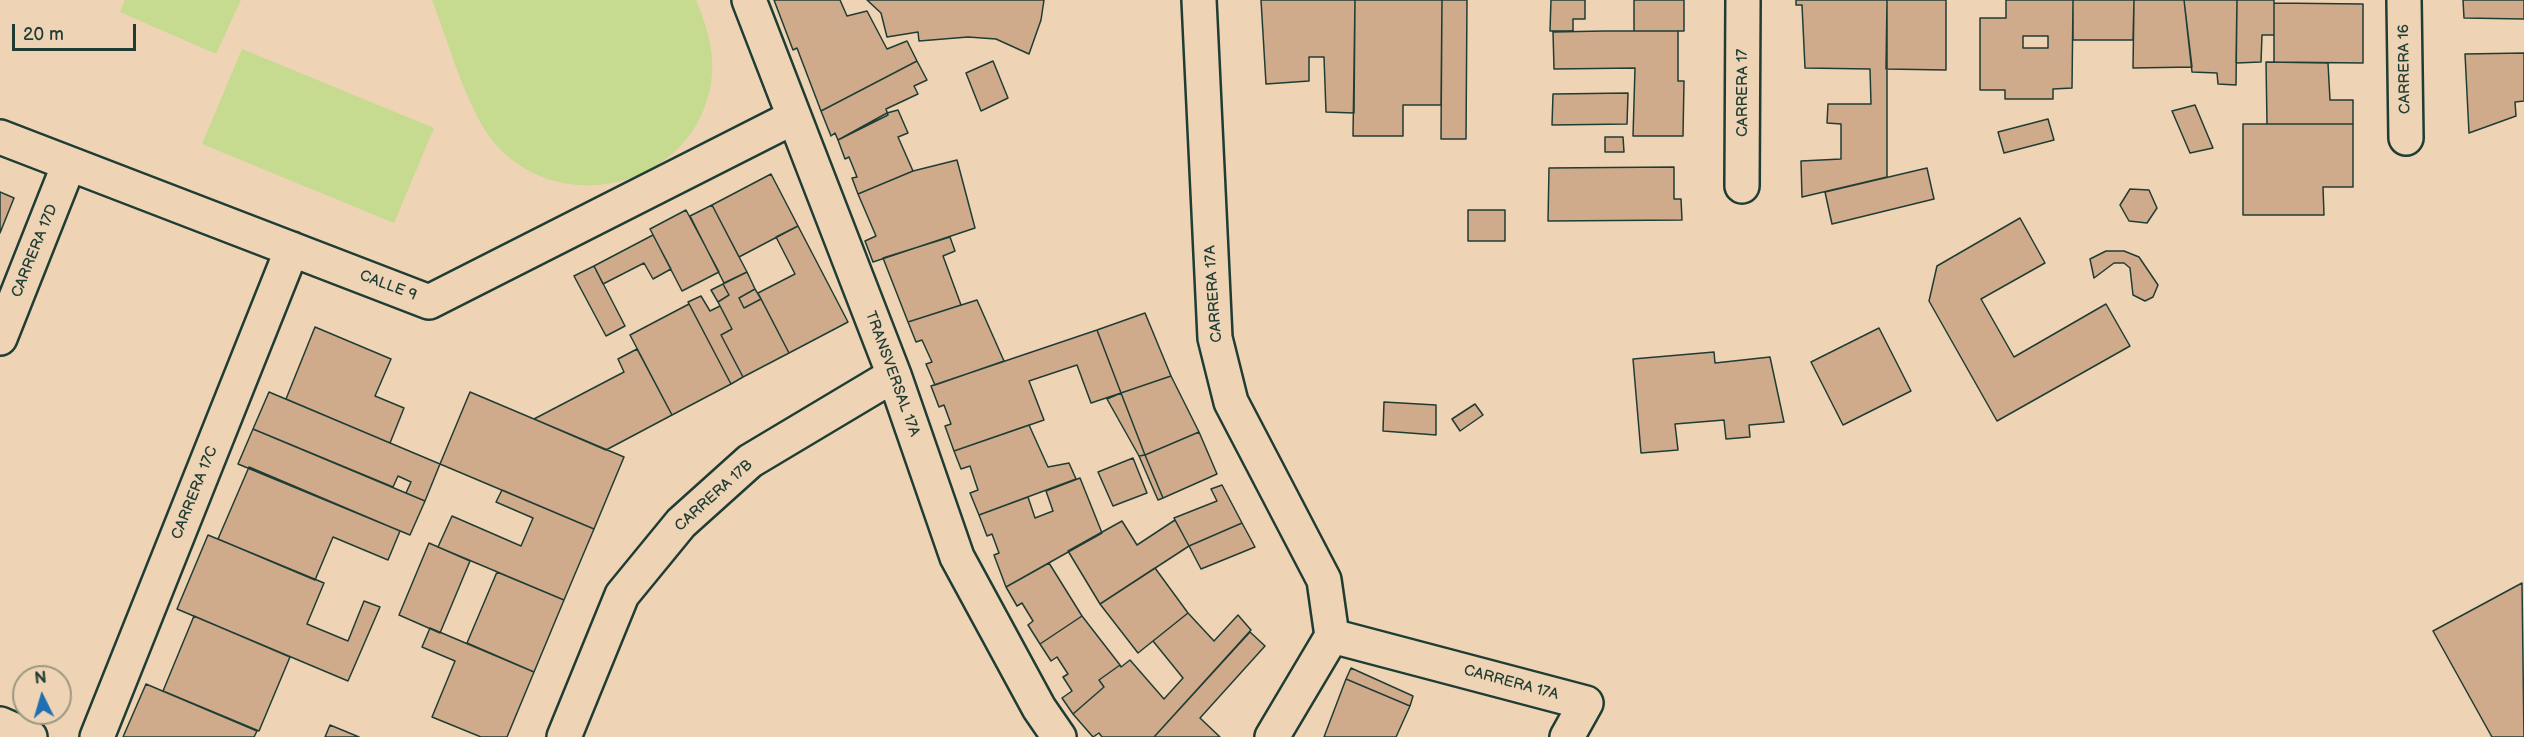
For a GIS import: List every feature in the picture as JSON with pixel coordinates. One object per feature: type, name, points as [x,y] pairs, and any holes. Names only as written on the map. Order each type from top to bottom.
[{"type":"street","name":"TRANSVERSAL 17A","points":[[749,0],[792,118],[894,375],[957,557],[1039,708],[1059,737]]},
{"type":"street","name":"CARRERA 17A","points":[[1199,0],[1215,338],[1232,402],[1324,580],[1332,636],[1586,703],[1568,737]]},
{"type":"street","name":"CARRERA 17","points":[[1742,186],[1743,0]]},
{"type":"street","name":"CARRERA 16","points":[[2404,0],[2406,138]]},
{"type":"street","name":"CALLE 9","points":[[0,137],[429,302],[792,118]]},
{"type":"street","name":"CARRERA 17D","points":[[0,338],[69,164]]},
{"type":"street","name":"CARRERA 17C","points":[[97,737],[292,249]]},
{"type":"street","name":"CARRERA 17B","points":[[564,737],[622,595],[681,523],[750,461],[894,375]]},
{"type":"street","points":[[1272,737],[1332,636]]},
{"type":"street","points":[[0,724],[30,737]]},
{"type":"green space","points":[[125,0],[241,0],[216,54],[120,12]]},
{"type":"green space","points":[[432,0],[696,0],[708,32],[712,54],[710,88],[698,121],[678,148],[653,168],[622,181],[590,185],[558,182],[527,169],[499,148],[478,117],[460,78]]},
{"type":"green space","points":[[242,49],[434,128],[394,223],[202,144]]},
{"type":"building","points":[[774,0],[840,0],[847,16],[867,11],[887,49],[907,41],[917,61],[821,111],[797,48],[793,50]]},
{"type":"building","points":[[867,0],[1044,0],[1041,20],[1029,54],[996,39],[968,37],[919,41],[918,32],[887,37],[881,13]]},
{"type":"building","points":[[1261,0],[1355,0],[1354,113],[1326,112],[1324,57],[1309,57],[1309,81],[1266,84]]},
{"type":"building","points":[[1355,0],[1442,0],[1441,105],[1403,105],[1403,136],[1353,136]]},
{"type":"building","points":[[1442,0],[1467,0],[1466,139],[1441,139]]},
{"type":"building","points":[[1551,0],[1585,0],[1585,19],[1573,19],[1573,31],[1550,31]]},
{"type":"building","points":[[1634,0],[1684,0],[1684,31],[1634,31]]},
{"type":"building","points":[[1796,0],[1887,0],[1887,177],[1802,197],[1801,161],[1841,159],[1841,124],[1827,123],[1828,104],[1871,104],[1870,69],[1805,68],[1802,5],[1796,5]]},
{"type":"building","points":[[1887,0],[1946,0],[1946,70],[1886,69]]},
{"type":"building","points":[[2006,0],[2073,0],[2072,88],[2053,89],[2053,99],[2005,99],[2005,90],[1980,90],[1980,18],[2006,18]],"holes":[[[2023,36],[2048,36],[2048,48],[2023,48]]]},
{"type":"building","points":[[2073,0],[2134,0],[2133,40],[2073,40]]},
{"type":"building","points":[[2134,0],[2184,0],[2192,67],[2133,68]]},
{"type":"building","points":[[2184,0],[2237,0],[2236,85],[2218,84],[2217,73],[2192,72]]},
{"type":"building","points":[[2237,0],[2274,0],[2274,35],[2262,35],[2261,62],[2236,63]]},
{"type":"building","points":[[2463,0],[2524,0],[2524,19],[2464,18]]},
{"type":"building","points":[[2274,3],[2363,4],[2363,63],[2274,62]]},
{"type":"building","points":[[1678,31],[1678,81],[1684,81],[1683,136],[1633,136],[1635,68],[1554,69],[1553,32]]},
{"type":"building","points":[[2524,53],[2524,101],[2515,102],[2516,116],[2469,133],[2465,54]]},
{"type":"building","points":[[917,61],[927,80],[914,86],[918,94],[886,109],[888,115],[838,140],[835,133],[831,136],[821,111]]},
{"type":"building","points":[[993,61],[1008,98],[981,111],[966,73]]},
{"type":"building","points":[[2266,62],[2328,63],[2330,100],[2353,100],[2353,124],[2267,124]]},
{"type":"building","points":[[1628,93],[1627,124],[1552,125],[1553,94]]},
{"type":"building","points":[[2195,105],[2213,148],[2190,153],[2172,111]]},
{"type":"building","points":[[898,110],[908,133],[898,137],[913,171],[858,194],[852,178],[857,177],[849,157],[845,159],[838,140],[887,113]]},
{"type":"building","points":[[2048,119],[2054,140],[2004,153],[1998,132]]},
{"type":"building","points":[[2243,124],[2353,124],[2353,187],[2323,187],[2324,215],[2243,215]]},
{"type":"building","points":[[1605,137],[1623,137],[1624,152],[1605,152]]},
{"type":"building","points":[[957,160],[975,228],[873,262],[865,241],[876,236],[858,194],[913,171]]},
{"type":"building","points":[[1674,167],[1674,199],[1681,199],[1682,220],[1548,221],[1549,168]]},
{"type":"building","points":[[1927,168],[1934,199],[1832,224],[1825,192]]},
{"type":"building","points":[[771,174],[798,226],[739,257],[712,205]]},
{"type":"building","points":[[2130,189],[2149,190],[2157,208],[2147,223],[2129,221],[2120,205]]},
{"type":"building","points":[[0,192],[14,198],[0,233]]},
{"type":"building","points":[[712,205],[747,272],[724,283],[690,216]]},
{"type":"building","points":[[686,210],[719,272],[682,291],[650,229]]},
{"type":"building","points":[[1468,210],[1505,210],[1505,241],[1468,241]]},
{"type":"building","points":[[2020,218],[2045,263],[1981,299],[2014,357],[2106,304],[2130,346],[1997,421],[1929,301],[1937,266]]},
{"type":"building","points":[[798,226],[848,322],[789,353],[758,293],[795,274],[776,237]]},
{"type":"building","points":[[653,235],[671,269],[653,279],[644,263],[603,284],[594,266]]},
{"type":"building","points":[[950,237],[955,251],[943,256],[961,305],[908,322],[883,258]]},
{"type":"building","points":[[2106,251],[2124,251],[2139,257],[2158,285],[2153,297],[2145,301],[2133,295],[2130,268],[2124,263],[2114,263],[2094,278],[2090,259]]},
{"type":"building","points":[[594,266],[625,326],[606,336],[574,276]]},
{"type":"building","points":[[747,272],[755,289],[739,298],[744,308],[761,299],[789,353],[743,377],[721,335],[732,329],[718,302],[729,295],[723,284]]},
{"type":"building","points":[[723,284],[729,295],[718,302],[711,290]]},
{"type":"building","points":[[755,289],[761,299],[744,308],[739,298]]},
{"type":"building","points":[[701,296],[710,311],[720,306],[732,329],[721,335],[743,377],[731,384],[688,302]]},
{"type":"building","points":[[977,300],[1004,361],[935,385],[926,364],[932,362],[922,340],[916,342],[908,322]]},
{"type":"building","points":[[689,304],[731,384],[672,415],[630,335]]},
{"type":"building","points":[[1145,313],[1171,376],[1121,393],[1097,330]]},
{"type":"building","points":[[315,327],[391,359],[375,396],[404,408],[390,443],[286,399]]},
{"type":"building","points":[[1879,328],[1911,391],[1843,425],[1811,362]]},
{"type":"building","points":[[1097,330],[1121,393],[1091,403],[1077,365],[1029,381],[1044,420],[954,451],[945,426],[951,424],[944,405],[939,407],[931,386]]},
{"type":"building","points":[[637,349],[672,415],[606,450],[534,419],[624,372],[618,359]]},
{"type":"building","points":[[1714,352],[1715,363],[1770,357],[1784,422],[1749,425],[1750,437],[1726,439],[1724,420],[1675,424],[1678,450],[1641,453],[1633,359]]},
{"type":"building","points":[[1171,376],[1199,432],[1145,455],[1121,393]]},
{"type":"building","points":[[269,392],[440,464],[425,501],[406,493],[411,482],[398,476],[393,487],[253,429]]},
{"type":"building","points":[[470,392],[624,457],[594,529],[440,464]]},
{"type":"building","points":[[1121,393],[1145,455],[1139,456],[1107,399]]},
{"type":"building","points":[[1384,402],[1436,405],[1436,435],[1383,431]]},
{"type":"building","points":[[1475,404],[1483,415],[1460,431],[1452,419]]},
{"type":"building","points":[[1029,425],[1048,467],[1069,463],[1076,479],[979,515],[970,493],[978,490],[970,466],[961,469],[954,451]]},
{"type":"building","points":[[253,429],[425,501],[410,535],[238,464]]},
{"type":"building","points":[[1199,432],[1217,474],[1163,498],[1145,455]]},
{"type":"building","points":[[1145,455],[1163,498],[1158,500],[1139,456]]},
{"type":"building","points":[[1133,458],[1147,493],[1113,506],[1098,472]]},
{"type":"building","points":[[249,467],[400,531],[388,560],[333,537],[315,580],[218,539]]},
{"type":"building","points":[[1080,478],[1102,533],[1006,587],[994,555],[999,553],[992,534],[987,536],[979,515],[1028,497],[1035,518],[1053,511],[1046,491]]},
{"type":"building","points":[[1222,485],[1242,523],[1189,546],[1174,518],[1217,501],[1211,489]]},
{"type":"building","points":[[502,490],[594,529],[564,600],[438,547],[452,516],[521,546],[533,518],[496,502]]},
{"type":"building","points":[[1175,520],[1189,546],[1100,604],[1068,551],[1122,521],[1137,545]]},
{"type":"building","points":[[1242,523],[1255,547],[1201,569],[1189,546]]},
{"type":"building","points":[[208,535],[324,583],[307,624],[348,641],[364,601],[380,607],[348,681],[177,609]]},
{"type":"building","points":[[429,543],[470,561],[440,633],[399,615]]},
{"type":"building","points":[[1049,563],[1082,616],[1040,644],[1028,625],[1033,621],[1022,603],[1017,606],[1006,587]]},
{"type":"building","points":[[1155,568],[1188,613],[1138,653],[1100,604]]},
{"type":"building","points":[[497,572],[564,600],[534,672],[467,643]]},
{"type":"building","points":[[2522,583],[2524,737],[2492,737],[2433,631]]},
{"type":"building","points":[[1188,613],[1214,641],[1238,615],[1251,630],[1154,737],[1102,737],[1099,733],[1093,737],[1073,714],[1104,687],[1099,680],[1120,665],[1121,667],[1130,660],[1164,699],[1183,678],[1153,641]]},
{"type":"building","points":[[194,616],[290,657],[259,731],[163,691]]},
{"type":"building","points":[[1082,616],[1120,665],[1099,680],[1104,687],[1073,714],[1062,698],[1072,691],[1063,677],[1068,674],[1057,657],[1051,661],[1040,644]]},
{"type":"building","points":[[430,628],[534,672],[507,737],[481,737],[432,717],[455,661],[422,647]]},
{"type":"building","points":[[1250,632],[1265,646],[1200,718],[1220,737],[1154,737]]},
{"type":"building","points":[[1351,668],[1413,696],[1410,706],[1346,679]]},
{"type":"building","points":[[1346,679],[1410,706],[1396,737],[1324,737]]},
{"type":"building","points":[[146,684],[257,731],[254,737],[123,737]]},
{"type":"building","points":[[330,725],[359,737],[325,737]]}]
